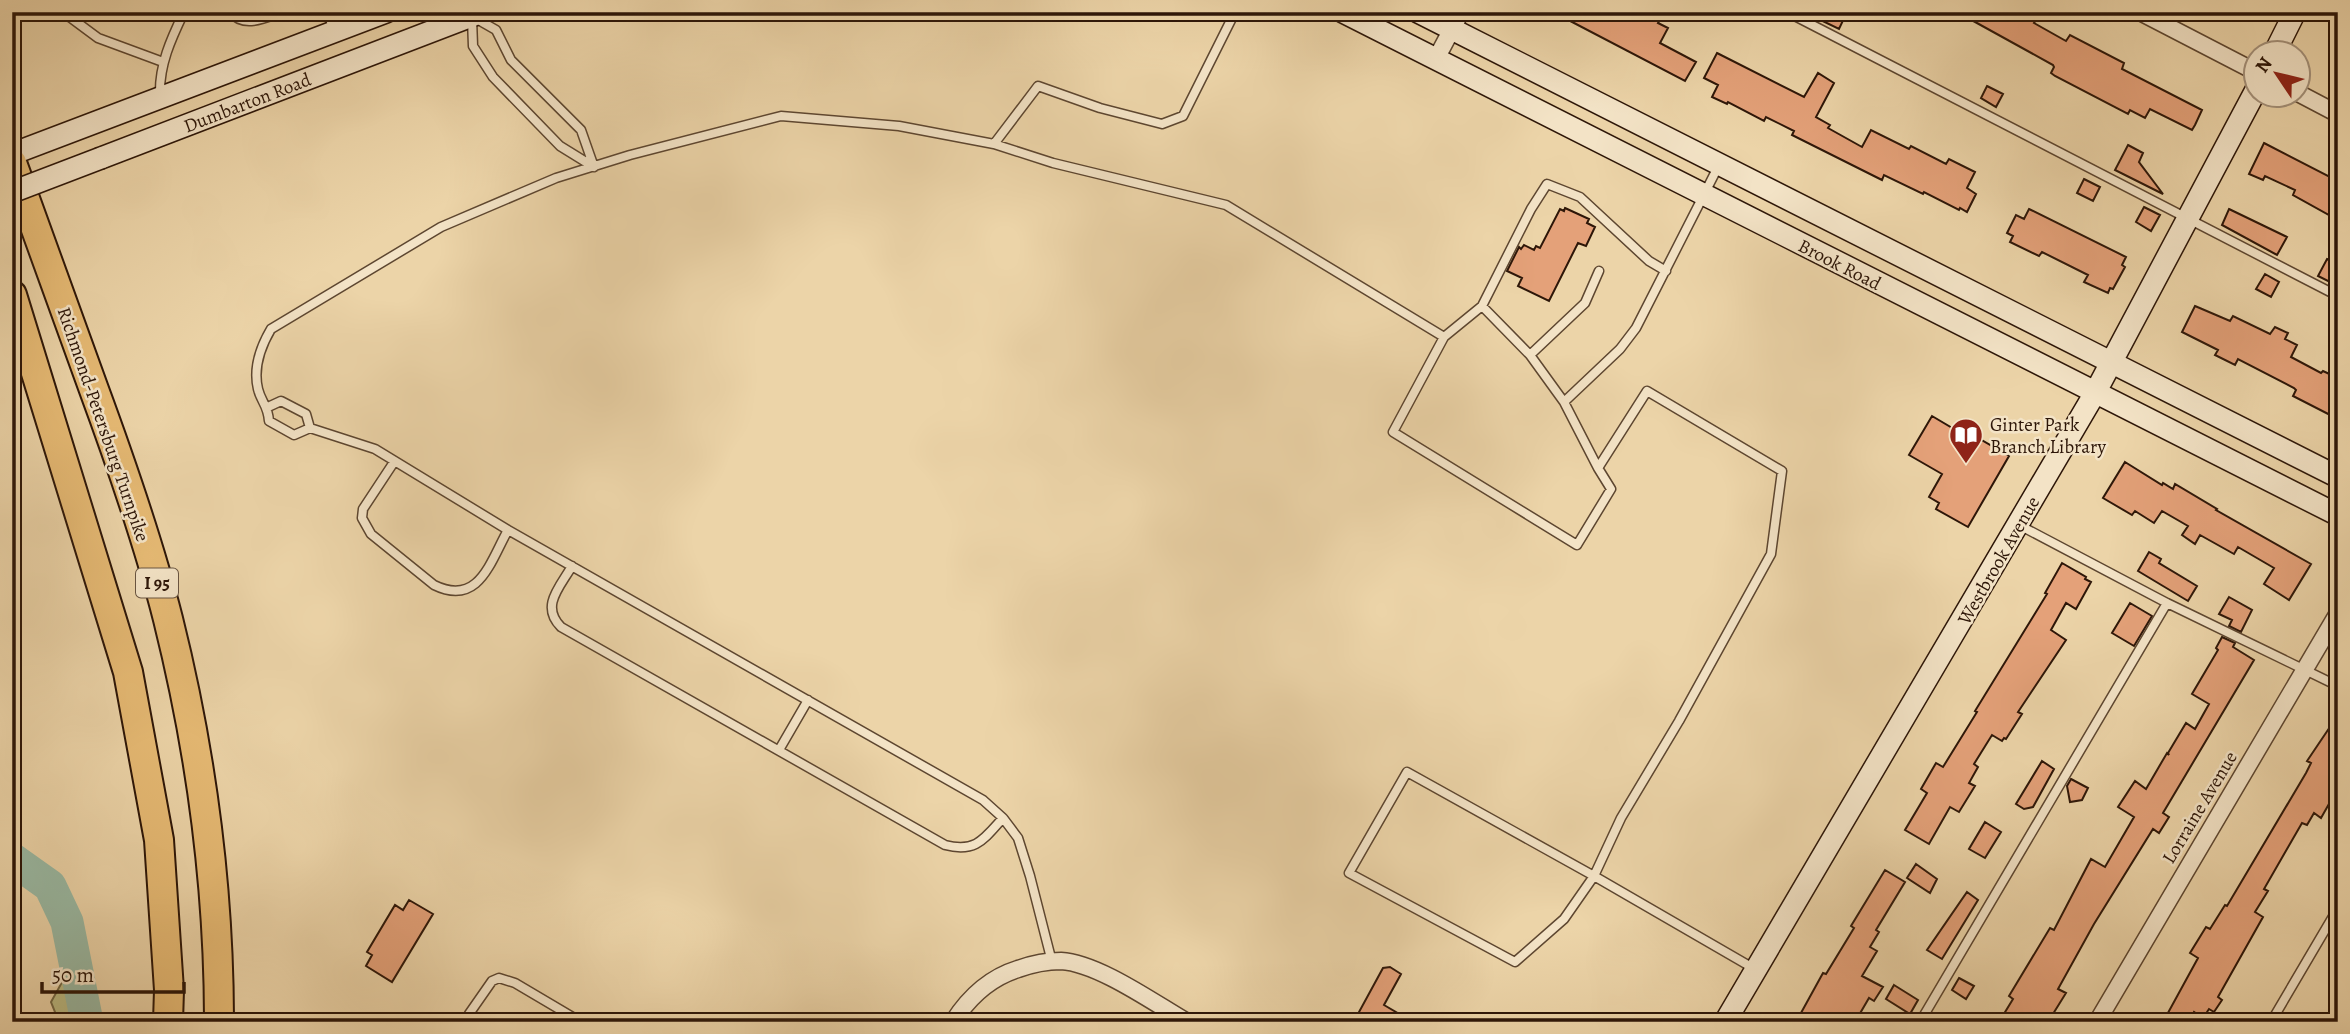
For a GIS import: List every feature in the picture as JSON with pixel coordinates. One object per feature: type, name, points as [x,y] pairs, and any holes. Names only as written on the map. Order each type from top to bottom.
[{"type":"highway","name":"Richmond-Petersburg Turnpike","points":[[12,163],[125,475],[167,617],[189,712],[213,865],[219,957],[219,1022]]},
{"type":"highway","points":[[12,295],[128,672],[159,841],[170,990],[168,1022]]},
{"type":"main road","name":"Dumbarton Road","points":[[12,154],[160,98],[331,22],[386,12]]},
{"type":"main road","name":"Brook Road","points":[[1343,12],[1703,196],[2338,514]]},
{"type":"main road","name":"Brook Road","points":[[1418,12],[1457,21],[1719,165],[2338,477]]},
{"type":"main road","points":[[2282,38],[2295,12]]},
{"type":"main road","name":"Dumbarton Road","points":[[12,192],[474,13]]},
{"type":"main road","name":"Westbrook Avenue","points":[[1725,1022],[2095,393],[2247,108]]},
{"type":"street","points":[[2140,12],[2242,65]]},
{"type":"street","points":[[1436,59],[1457,21]]},
{"type":"street","points":[[2312,100],[2338,114]]},
{"type":"street","name":"Lorraine Avenue","points":[[2097,1022],[2338,613]]},
{"type":"street","points":[[953,1022],[972,997],[993,979],[1025,967],[1052,962],[1073,964],[1110,978],[1186,1022]]},
{"type":"lane","points":[[66,12],[98,38],[163,62]]},
{"type":"lane","points":[[160,98],[163,62],[184,12]]},
{"type":"lane","points":[[230,12],[232,16],[244,21],[258,20],[282,12]]},
{"type":"lane","points":[[994,144],[1038,86],[1100,108],[1162,124],[1183,116],[1235,12]]},
{"type":"lane","points":[[1787,12],[2338,296]]},
{"type":"lane","points":[[474,13],[473,46],[484,67],[560,146],[594,167]]},
{"type":"lane","points":[[474,13],[496,30],[511,61],[581,130],[594,167]]},
{"type":"lane","points":[[1052,962],[1018,838],[1003,818],[970,791],[508,530],[375,449],[310,428],[294,435],[269,421],[268,407],[258,390],[257,370],[261,346],[271,329],[441,227],[556,178],[630,155],[781,116],[899,126],[994,144],[1053,163],[1226,205],[1444,337]]},
{"type":"lane","points":[[1564,402],[1620,349],[1636,328],[1719,165]]},
{"type":"lane","points":[[1482,306],[1530,355],[1564,402],[1611,489],[1577,545],[1392,432],[1444,337],[1482,306],[1531,209],[1547,184],[1580,197],[1649,261],[1666,271]]},
{"type":"lane","points":[[1530,355],[1585,303],[1599,271]]},
{"type":"lane","points":[[1598,468],[1647,391],[1782,471],[1771,554],[1679,721],[1621,818],[1594,876],[1564,919],[1515,962],[1349,873],[1407,772],[1594,876],[1756,970]]},
{"type":"lane","points":[[268,407],[281,401],[306,414],[310,428]]},
{"type":"lane","points":[[394,462],[363,509],[362,518],[371,534],[434,585],[459,593],[469,589],[479,581],[508,530]]},
{"type":"lane","points":[[2019,525],[2167,603],[2338,686]]},
{"type":"lane","points":[[572,566],[552,603],[551,612],[561,627],[945,845],[969,847],[982,841],[1003,818]]},
{"type":"lane","points":[[1920,1022],[2167,603]]},
{"type":"lane","points":[[779,750],[808,700]]},
{"type":"lane","points":[[2271,1022],[2338,908]]},
{"type":"lane","points":[[469,1022],[469,1014],[492,981],[499,978],[515,982],[581,1022]]},
{"type":"green space","points":[[71,966],[82,987],[88,1022],[59,1022],[51,1002]]},
{"type":"building","points":[[1553,12],[1650,12],[1661,18],[1658,23],[1668,28],[1660,43],[1696,62],[1685,81]]},
{"type":"building","points":[[1804,12],[1847,12],[1839,29]]},
{"type":"building","points":[[1957,12],[2021,12],[2036,20],[2034,23],[2066,41],[2070,35],[2124,63],[2122,69],[2202,110],[2192,130],[2150,109],[2145,118],[2130,110],[2128,114],[2055,76],[2051,73],[2053,65]]},
{"type":"building","points":[[1717,53],[1804,97],[1818,73],[1834,83],[1816,117],[1830,125],[1828,128],[1862,147],[1871,130],[1946,164],[1949,159],[1975,172],[1967,188],[1976,194],[1967,212],[1884,175],[1882,180],[1792,135],[1794,131],[1766,117],[1764,121],[1728,102],[1727,104],[1712,97],[1718,85],[1704,78]]},
{"type":"building","points":[[1987,86],[2003,94],[1996,107],[1981,98]]},
{"type":"building","points":[[2264,143],[2338,181],[2338,220],[2293,195],[2295,190],[2265,176],[2263,180],[2249,174]]},
{"type":"building","points":[[2128,145],[2143,153],[2139,162],[2163,194],[2115,170]]},
{"type":"building","points":[[2084,179],[2100,187],[2093,201],[2077,193]]},
{"type":"building","points":[[2144,207],[2160,215],[2151,231],[2136,222]]},
{"type":"building","points":[[1565,208],[1589,219],[1587,223],[1595,227],[1586,246],[1578,243],[1549,301],[1518,286],[1522,278],[1507,271],[1519,247],[1521,249],[1524,245],[1534,250],[1536,246],[1540,248],[1560,209],[1564,211]]},
{"type":"building","points":[[2029,209],[2126,257],[2122,265],[2125,267],[2113,289],[2110,288],[2108,293],[2084,282],[2088,275],[2042,252],[2039,256],[2010,242],[2013,236],[2007,233],[2016,215],[2024,219]]},
{"type":"building","points":[[2229,209],[2287,237],[2277,255],[2222,225]]},
{"type":"building","points":[[2327,259],[2338,265],[2338,286],[2318,276]]},
{"type":"building","points":[[2265,274],[2279,282],[2271,297],[2256,289]]},
{"type":"building","points":[[2195,306],[2230,321],[2233,316],[2270,334],[2275,327],[2288,333],[2285,339],[2297,345],[2291,357],[2321,373],[2323,371],[2338,378],[2338,419],[2293,396],[2296,390],[2294,388],[2238,359],[2235,365],[2215,355],[2218,350],[2182,332]]},
{"type":"building","name":"Ginter Park Branch Library","points":[[1932,416],[1976,442],[1978,438],[2009,456],[1968,527],[1936,509],[1939,503],[1929,497],[1942,474],[1909,455]]},
{"type":"building","points":[[2125,462],[2162,485],[2163,483],[2173,489],[2175,484],[2311,564],[2289,600],[2264,584],[2274,568],[2238,547],[2234,554],[2200,535],[2195,544],[2182,535],[2188,526],[2162,511],[2154,523],[2135,511],[2132,515],[2103,498]]},
{"type":"building","points":[[2149,552],[2161,559],[2159,563],[2197,586],[2188,601],[2138,571]]},
{"type":"building","points":[[2062,563],[2091,582],[2076,609],[2066,603],[2051,630],[2066,640],[2018,712],[2022,714],[2006,739],[2002,741],[1992,735],[1974,764],[1978,767],[1969,783],[1975,786],[1959,812],[1950,807],[1929,844],[1905,830],[1927,793],[1921,789],[1936,763],[1943,767],[2047,594],[2045,593]]},
{"type":"building","points":[[2229,597],[2252,610],[2241,632],[2229,626],[2232,620],[2219,614]]},
{"type":"building","points":[[2130,603],[2152,616],[2134,646],[2112,633]]},
{"type":"building","points":[[2222,637],[2235,643],[2233,647],[2254,660],[2163,813],[2169,817],[2159,833],[2153,829],[2094,924],[2058,989],[2066,993],[2048,1022],[1999,1022],[2013,999],[2009,996],[2050,928],[2054,930],[2091,859],[2105,867],[2134,817],[2118,807],[2135,781],[2146,789],[2186,723],[2195,729],[2209,704],[2192,694],[2218,650],[2216,648]]},
{"type":"building","points":[[2338,715],[2338,788],[2321,818],[2314,813],[2307,825],[2302,823],[2264,889],[2268,891],[2255,912],[2263,917],[2218,997],[2222,1000],[2214,1012],[2209,1009],[2203,1018],[2194,1012],[2189,1022],[2163,1022],[2198,958],[2190,953],[2206,927],[2210,929],[2225,905],[2227,906],[2306,773],[2311,763],[2307,761]]},
{"type":"building","points":[[2042,761],[2054,769],[2033,807],[2024,809],[2016,804]]},
{"type":"building","points":[[2071,779],[2088,788],[2082,800],[2070,802],[2067,786]]},
{"type":"building","points":[[1985,822],[2001,832],[1985,858],[1969,849]]},
{"type":"building","points":[[1916,864],[1937,879],[1930,893],[1907,878]]},
{"type":"building","points":[[1885,870],[1905,882],[1876,930],[1879,932],[1870,947],[1877,951],[1862,976],[1883,987],[1874,1001],[1869,998],[1855,1022],[1796,1022],[1823,973],[1826,974],[1854,928],[1851,926]]},
{"type":"building","points":[[1967,892],[1978,900],[1942,959],[1927,950]]},
{"type":"building","points":[[409,900],[433,914],[392,982],[366,966],[372,955],[367,952],[395,905],[403,910]]},
{"type":"building","points":[[1390,967],[1401,974],[1384,1005],[1413,1022],[1378,1022],[1359,1012],[1383,968]]},
{"type":"building","points":[[1959,978],[1974,986],[1966,999],[1952,990]]},
{"type":"building","points":[[1894,985],[1918,1000],[1910,1014],[1886,999]]},
{"type":"waterway","points":[[12,859],[50,886],[67,922],[87,1022]]},
{"type":"place","name":"Ginter Park Branch Library","points":[[1966,465]]}]
